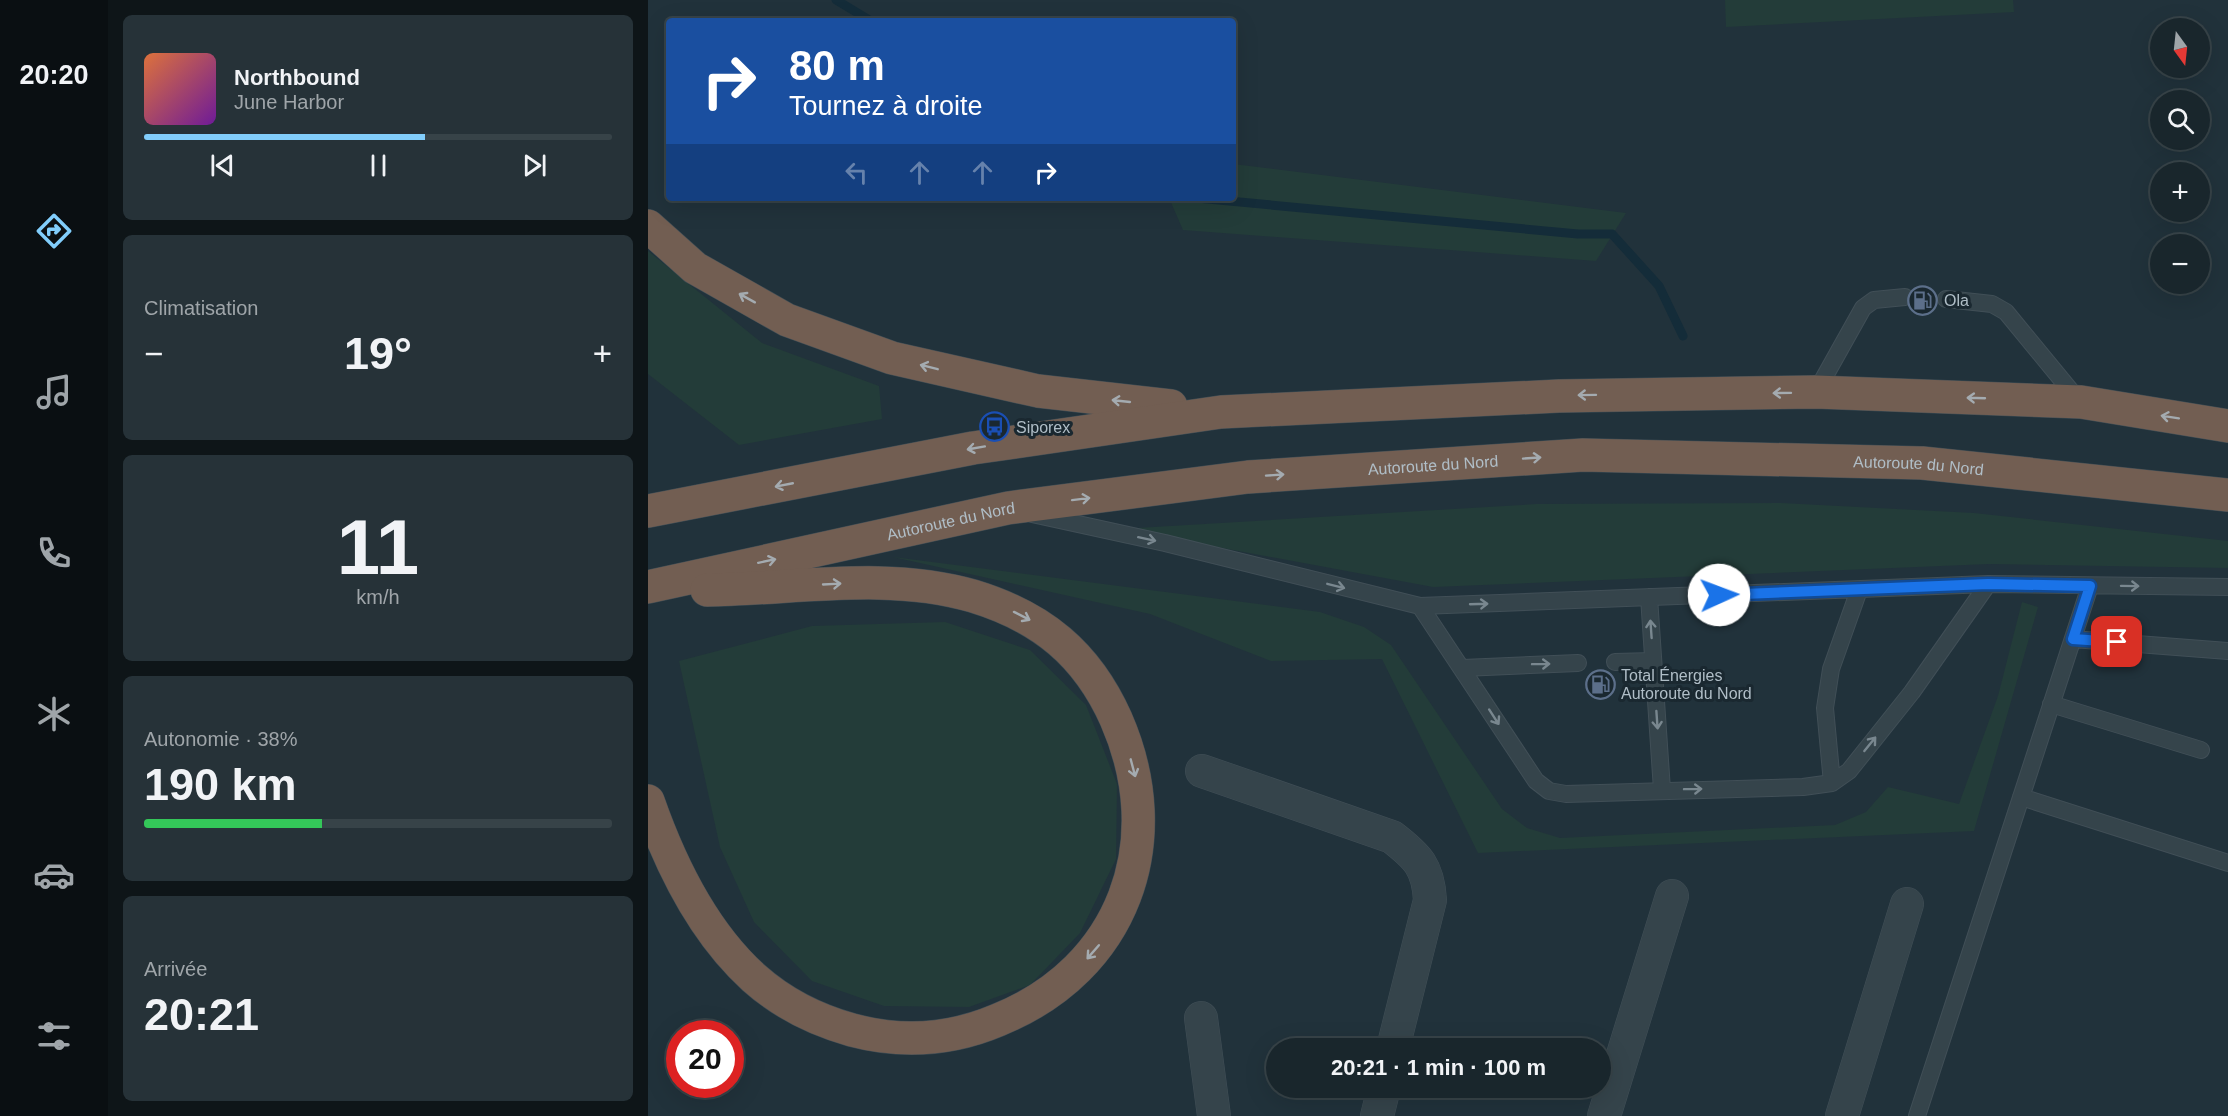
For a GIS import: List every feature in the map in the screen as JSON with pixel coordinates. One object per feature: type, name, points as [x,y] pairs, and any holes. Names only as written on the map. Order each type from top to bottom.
[{"type":"highway","points":[[648,226],[695,268],[787,320],[892,358],[1038,391],[1221,412]]},
{"type":"highway","points":[[648,512],[973,448],[1221,412],[1558,396],[1816,392],[2081,402],[2228,426]]},
{"type":"highway","name":"Autoroute du Nord","points":[[648,588],[1008,508],[1248,477],[1583,455],[1922,463],[2228,495]]},
{"type":"highway","points":[[648,588],[710,590],[867,583],[920,586],[972,596],[1023,615],[1060,639],[1088,669],[1108,701],[1127,744],[1136,779],[1139,806],[1137,858],[1129,888],[1117,917],[1098,948],[1075,973],[1044,999],[980,1028],[939,1037],[897,1039],[870,1035],[823,1020],[777,996],[754,978],[720,939],[684,885],[648,801]]},
{"type":"street","points":[[1202,771],[1392,837],[1416,856],[1429,878],[1431,900],[1396,1038]]},
{"type":"street","points":[[1604,1116],[1672,896]]},
{"type":"street","points":[[1842,1116],[1907,904]]},
{"type":"street","points":[[1201,1018],[1214,1116]]},
{"type":"street","points":[[1377,1116],[1382,1098]]},
{"type":"lane","points":[[1816,392],[1863,308],[1874,300],[1905,297]]},
{"type":"lane","points":[[1946,299],[1992,304],[2006,312],[2081,402]]},
{"type":"lane","points":[[1008,508],[1165,543],[1420,606],[1988,584],[2228,587]]},
{"type":"lane","points":[[1420,606],[1536,781],[1549,791],[1566,794],[1662,789],[1803,787],[1832,783],[1849,771],[1912,692],[1988,584]]},
{"type":"lane","points":[[1917,1116],[2090,586]]},
{"type":"lane","points":[[1832,783],[1827,699],[1831,669],[1858,590]]},
{"type":"lane","points":[[1649,597],[1662,789]]},
{"type":"lane","points":[[2073,639],[2228,651]]},
{"type":"lane","points":[[1615,662],[1653,661]]},
{"type":"lane","points":[[1463,668],[1578,663]]},
{"type":"lane","points":[[2051,704],[2201,750]]},
{"type":"lane","points":[[2021,797],[2228,862]]},
{"type":"green space","points":[[1725,0],[2013,0],[2014,12],[1726,27]]},
{"type":"green space","points":[[1236,164],[1626,213],[1596,261],[1183,230],[1170,201],[1236,201]]},
{"type":"green space","points":[[648,251],[762,343],[879,386],[882,419],[739,445],[648,374]]},
{"type":"green space","points":[[1781,503],[1974,513],[2228,541],[2228,568],[1989,564],[1433,587],[1120,529],[1537,504]]},
{"type":"green space","points":[[893,557],[1320,612],[1364,627],[1391,645],[1502,809],[1527,828],[1560,838],[1835,825],[1866,812],[1888,787],[1959,804],[1998,696],[2022,602],[2038,607],[1974,831],[1478,853],[1382,659],[1271,661],[1150,614]]},
{"type":"green space","points":[[945,622],[1030,650],[1086,705],[1117,784],[1116,859],[1080,933],[1030,985],[969,1007],[884,1006],[812,981],[754,922],[720,847],[679,661],[812,626]]},
{"type":"waterway","points":[[836,0],[866,18]]},
{"type":"waterway","points":[[1229,201],[1578,234],[1612,234],[1659,286],[1683,336]]},
{"type":"place","name":"Ola","points":[[1923,300]]},
{"type":"place","name":"Siporex","points":[[995,427]]},
{"type":"place","name":"Total Énergies Autoroute du Nord","points":[[1600,684]]},
{"type":"route","points":[[1719,595],[1988,584],[2090,586],[2073,639],[2117,642]]}]
